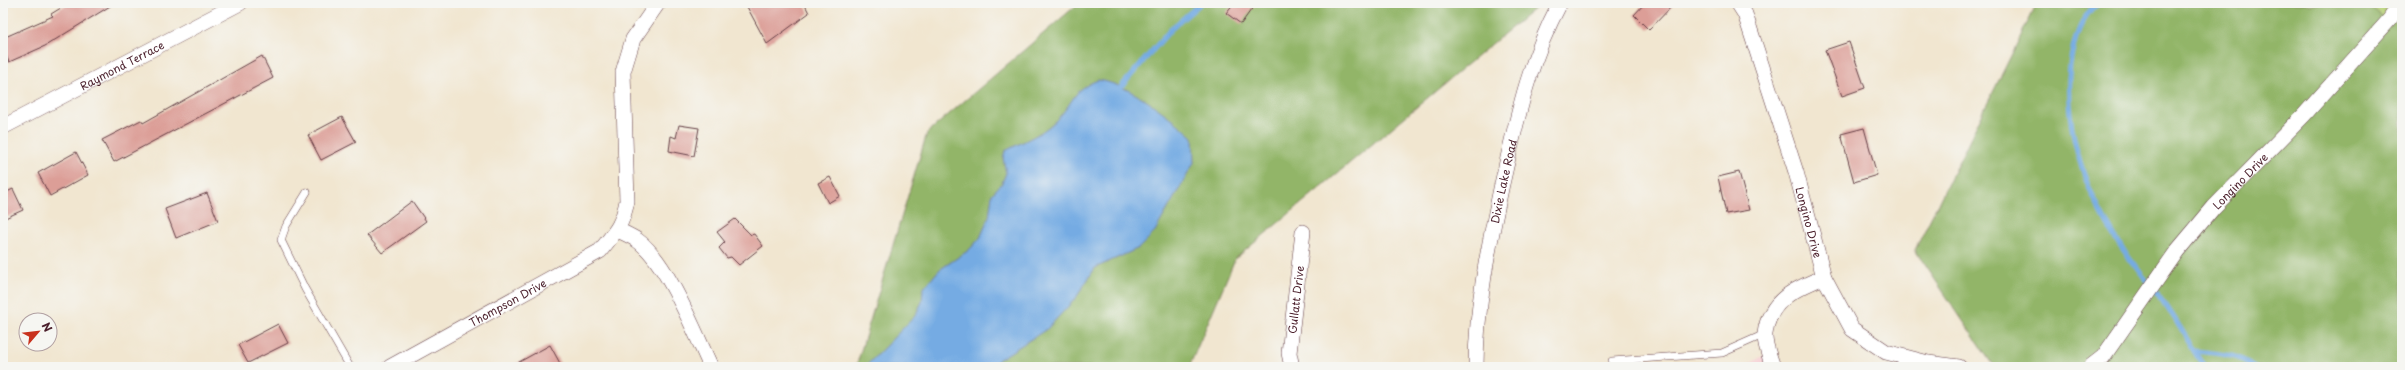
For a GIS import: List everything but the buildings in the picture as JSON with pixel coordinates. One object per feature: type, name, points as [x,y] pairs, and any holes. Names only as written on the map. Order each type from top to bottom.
[{"type":"street","name":"Raymond Terrace","points":[[3,127],[240,3]]},
{"type":"street","name":"Thompson Drive","points":[[390,367],[600,251],[618,230],[624,220],[627,200],[623,72],[632,39],[658,3]]},
{"type":"street","name":"Dixie Lake Road","points":[[1476,367],[1476,340],[1486,259],[1523,91],[1544,34],[1560,3]]},
{"type":"street","name":"Longino Drive","points":[[1738,3],[1744,14],[1796,172],[1824,277],[1852,329],[1886,352],[1928,363],[1959,367]]},
{"type":"street","name":"Longino Drive","points":[[2090,367],[2103,357],[2177,251],[2209,213],[2304,115],[2390,19],[2400,3]]},
{"type":"street","points":[[618,230],[638,240],[657,261],[670,283],[711,367]]},
{"type":"street","name":"Gullatt Drive","points":[[1292,367],[1289,354],[1303,232]]},
{"type":"street","points":[[1773,367],[1765,334],[1769,322],[1780,301],[1795,288],[1824,277]]},
{"type":"lane","points":[[307,192],[286,226],[281,240],[304,289],[350,367]]},
{"type":"lane","points":[[1612,361],[1722,353],[1765,334]]},
{"type":"shaded area","points":[[1768,353],[1777,367],[1744,367]]},
{"type":"green space","points":[[1079,3],[1541,3],[1235,259],[1189,367],[856,367],[927,133]]},
{"type":"green space","points":[[2037,3],[2366,3],[2387,22],[2402,3],[2402,367],[1994,367],[1915,250]]},
{"type":"green space","points":[[2366,3],[2402,3],[2387,22]]},
{"type":"water","points":[[1098,80],[1110,83],[1136,94],[1173,120],[1193,137],[1194,163],[1154,233],[1139,248],[1095,268],[1076,298],[1047,329],[998,360],[992,367],[865,367],[915,316],[922,302],[923,289],[939,270],[969,250],[980,238],[989,217],[992,194],[1002,183],[1006,173],[1003,158],[1005,151],[1048,127],[1060,116],[1079,91]]},
{"type":"waterway","points":[[1121,87],[1171,29],[1201,3]]},
{"type":"waterway","points":[[2098,3],[2086,16],[2078,31],[2070,65],[2069,92],[2071,119],[2076,146],[2084,172],[2106,222],[2120,245],[2168,308],[2204,367]]},
{"type":"waterway","points":[[2194,351],[2234,357],[2241,359],[2254,367]]}]
